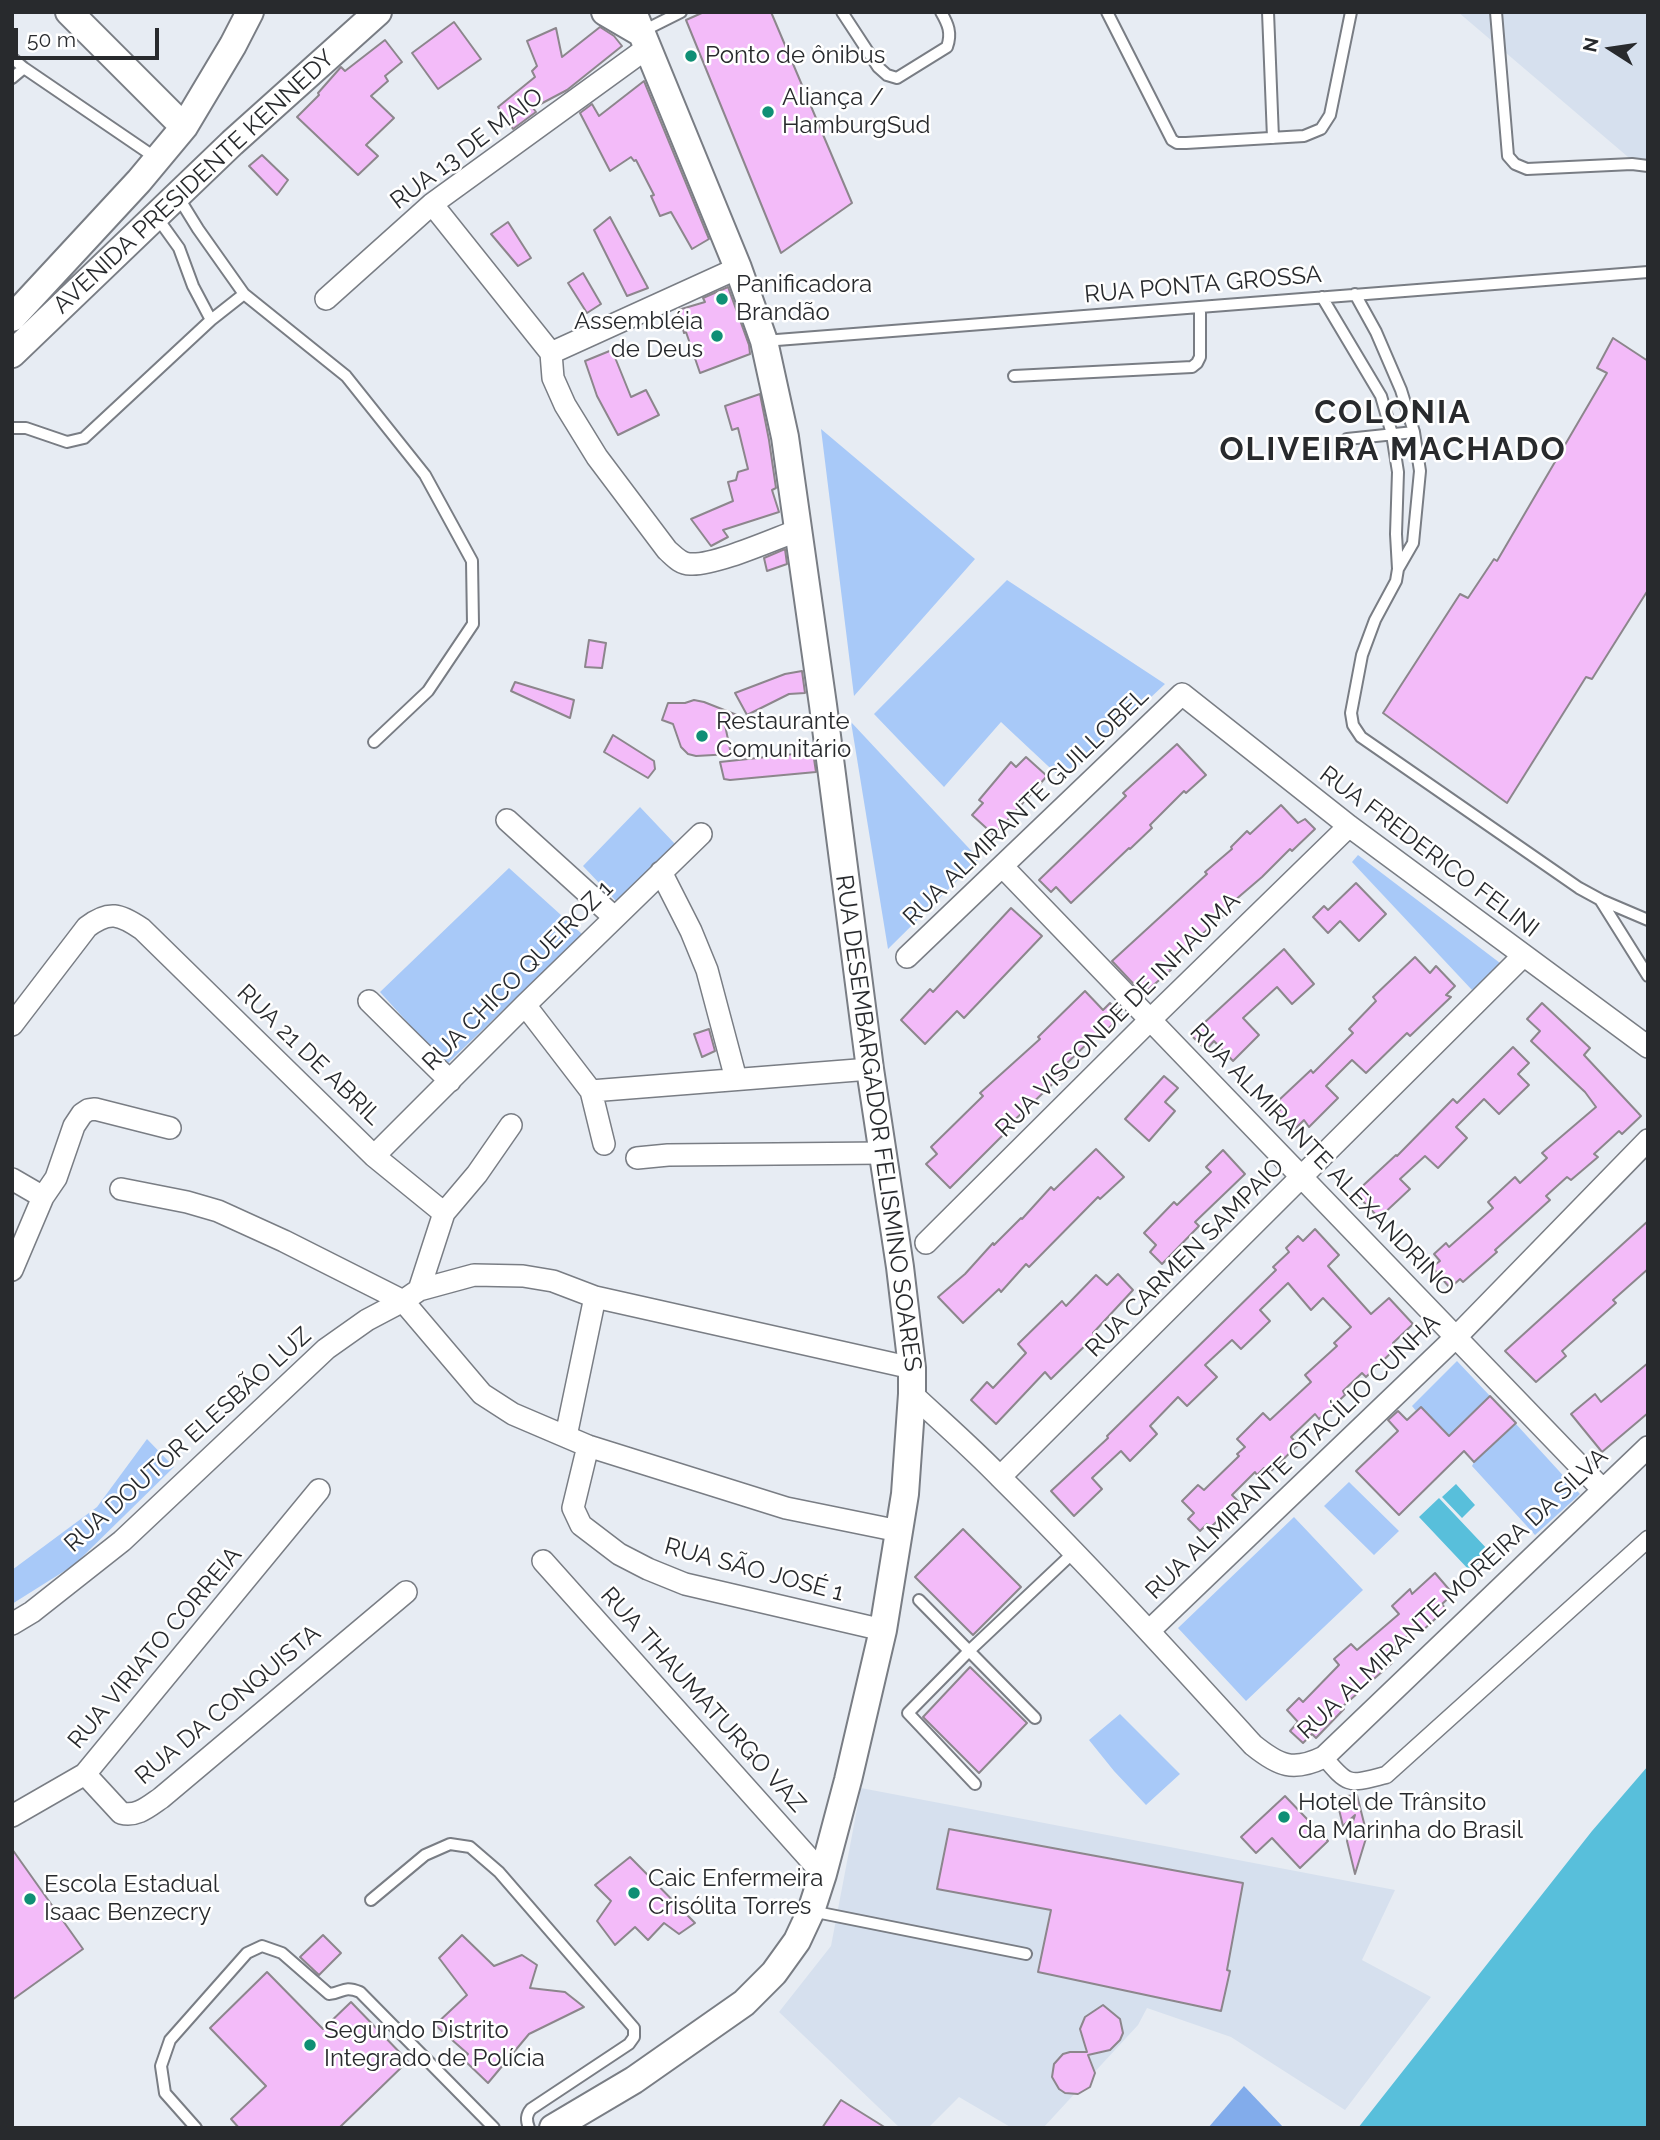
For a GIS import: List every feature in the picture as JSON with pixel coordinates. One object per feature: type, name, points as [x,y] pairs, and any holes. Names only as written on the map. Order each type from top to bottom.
[{"type":"street","points":[[69,12],[184,127]]},
{"type":"street","name":"AVENIDA PRESIDENTE KENNEDY","points":[[12,318],[184,127],[250,12]]},
{"type":"street","name":"AVENIDA PRESIDENTE KENNEDY","points":[[12,354],[296,83],[378,12]]},
{"type":"street","points":[[605,12],[640,31]]},
{"type":"street","name":"RUA 13 DE MAIO","points":[[326,299],[432,204],[640,31]]},
{"type":"street","name":"RUA DESEMBARGADOR FELISMINO SOARES","points":[[553,2128],[643,2074],[744,2003],[774,1973],[797,1941],[811,1911],[823,1874],[883,1630],[905,1494],[912,1381],[884,1153],[870,1069],[789,455],[764,341],[738,268],[640,31]]},
{"type":"street","points":[[432,204],[551,353],[553,378],[565,405],[597,457],[667,550],[680,562],[701,563],[729,556],[799,530]]},
{"type":"street","points":[[551,353],[738,268]]},
{"type":"street","name":"RUA FREDERICO FELINI","points":[[1182,694],[1349,825],[1648,1047]]},
{"type":"street","name":"RUA ALMIRANTE GUILLOBEL","points":[[907,957],[1182,694]]},
{"type":"street","points":[[507,820],[614,917]]},
{"type":"street","name":"RUA VISCONDE DE INHAUMA","points":[[926,1243],[1349,825]]},
{"type":"street","name":"RUA CHICO QUEIROZ 1","points":[[374,1156],[701,834]]},
{"type":"street","name":"RUA ALMIRANTE ALEXANDRINO","points":[[1003,867],[1603,1490]]},
{"type":"street","points":[[661,873],[691,931],[707,970],[736,1079]]},
{"type":"street","name":"RUA 21 DE ABRIL","points":[[12,1025],[87,927],[99,918],[113,915],[128,919],[142,929],[374,1156],[444,1213]]},
{"type":"street","name":"RUA CARMEN SAMPAIO","points":[[1000,1477],[1523,956]]},
{"type":"street","points":[[369,1001],[450,1081]]},
{"type":"street","points":[[525,1005],[591,1091],[604,1144]]},
{"type":"street","points":[[591,1091],[870,1069]]},
{"type":"street","points":[[12,1270],[43,1197],[56,1178],[74,1126],[82,1114],[95,1110],[170,1128]]},
{"type":"street","points":[[411,1295],[444,1213],[477,1174],[511,1125]]},
{"type":"street","name":"RUA ALMIRANTE OTACÍLIO CUNHA","points":[[1149,1631],[1457,1336],[1648,1140]]},
{"type":"street","points":[[637,1158],[668,1155],[884,1153]]},
{"type":"street","points":[[12,1180],[43,1197]]},
{"type":"street","points":[[121,1189],[218,1211],[411,1295],[482,1394],[513,1414],[588,1446],[786,1508],[899,1531]]},
{"type":"street","name":"RUA DOUTOR ELESBÃO LUZ","points":[[12,1624],[32,1612],[122,1541],[326,1349],[367,1320],[411,1295],[474,1275],[523,1276],[553,1282],[596,1297],[912,1381]]},
{"type":"street","points":[[565,1436],[596,1297]]},
{"type":"street","name":"RUA ALMIRANTE MOREIRA DA SILVA","points":[[912,1381],[1253,1745],[1283,1765],[1308,1765],[1324,1757],[1648,1447]]},
{"type":"street","name":"RUA SÃO JOSÉ 1","points":[[588,1446],[573,1508],[581,1525],[619,1554],[685,1584],[883,1630]]},
{"type":"street","name":"RUA VIRIATO CORREIA","points":[[12,1816],[85,1774],[319,1490]]},
{"type":"street","points":[[1324,1757],[1342,1779],[1354,1783],[1386,1775],[1648,1539]]},
{"type":"street","name":"RUA THAUMATURGO VAZ","points":[[543,1562],[823,1874]]},
{"type":"street","name":"RUA DA CONQUISTA","points":[[85,1774],[121,1813],[129,1815],[141,1812],[406,1592]]},
{"type":"lane","points":[[640,31],[681,12]]},
{"type":"lane","points":[[842,12],[878,67],[887,75],[897,78],[947,47],[950,37],[948,25],[941,12]]},
{"type":"lane","points":[[1107,12],[1172,140],[1177,143],[1304,136],[1321,129],[1330,115],[1351,12]]},
{"type":"lane","points":[[1268,12],[1273,138]]},
{"type":"lane","points":[[1496,12],[1508,156],[1515,164],[1527,169],[1632,164],[1648,166]]},
{"type":"lane","points":[[12,58],[158,159]]},
{"type":"lane","points":[[12,78],[24,68]]},
{"type":"lane","points":[[177,195],[244,294],[346,376],[425,475],[472,561],[472,624],[428,691],[374,743]]},
{"type":"lane","points":[[156,216],[179,248],[193,286],[211,320]]},
{"type":"lane","name":"RUA PONTA GROSSA","points":[[764,341],[1647,273]]},
{"type":"lane","points":[[12,428],[26,428],[67,442],[84,438],[211,320],[244,294]]},
{"type":"lane","points":[[1355,294],[1393,369],[1414,432],[1420,471],[1413,543],[1398,569]]},
{"type":"lane","points":[[1322,297],[1381,396],[1392,434],[1398,472],[1398,569],[1396,580],[1375,620],[1362,655],[1351,713],[1353,725],[1361,737],[1560,875],[1601,900],[1648,920]]},
{"type":"lane","points":[[1014,376],[1192,367],[1200,357],[1200,307]]},
{"type":"lane","points":[[1347,439],[1414,432]]},
{"type":"lane","points":[[1601,900],[1648,976]]},
{"type":"lane","points":[[975,1784],[908,1713],[1074,1552]]},
{"type":"lane","points":[[919,1600],[1035,1718]]},
{"type":"lane","points":[[371,1900],[425,1856],[450,1844],[470,1847],[499,1872],[634,2028],[634,2037],[629,2044],[531,2109],[526,2121],[528,2128]]},
{"type":"lane","points":[[811,1911],[1026,1954]]},
{"type":"lane","points":[[196,2128],[165,2092],[160,2066],[170,2040],[247,1953],[262,1946],[282,1953],[328,1994],[350,1988],[360,1992],[494,2128]]},
{"type":"shaded area","points":[[1458,12],[1648,12],[1648,174]]},
{"type":"shaded area","points":[[821,429],[975,559],[854,696]]},
{"type":"shaded area","points":[[1007,580],[1165,684],[1063,780],[1001,722],[944,787],[874,714]]},
{"type":"shaded area","points":[[851,722],[979,859],[888,949]]},
{"type":"shaded area","points":[[640,807],[675,844],[616,901],[583,866]]},
{"type":"shaded area","points":[[1358,855],[1500,963],[1500,967],[1472,990],[1352,862]]},
{"type":"shaded area","points":[[509,868],[582,934],[446,1065],[380,992]]},
{"type":"shaded area","points":[[1457,1361],[1490,1396],[1449,1436],[1422,1408],[1417,1412],[1412,1406]]},
{"type":"shaded area","points":[[1516,1424],[1580,1494],[1535,1535],[1472,1466]]},
{"type":"shaded area","points":[[147,1439],[174,1467],[74,1565],[12,1604],[12,1570],[97,1507]]},
{"type":"shaded area","points":[[1349,1482],[1399,1531],[1374,1555],[1324,1506]]},
{"type":"shaded area","points":[[1456,1484],[1475,1505],[1462,1518],[1442,1497]]},
{"type":"shaded area","points":[[1439,1498],[1490,1552],[1470,1571],[1419,1517]]},
{"type":"shaded area","points":[[1294,1517],[1363,1590],[1246,1701],[1178,1628]]},
{"type":"shaded area","points":[[1120,1714],[1180,1774],[1146,1805],[1089,1740]]},
{"type":"shaded area","points":[[1648,1766],[1648,2128],[1358,2128],[1592,1831]]},
{"type":"shaded area","points":[[861,1788],[1395,1890],[1362,1960],[1431,1997],[1345,2110],[1231,2037],[1147,2008],[1138,2025],[1043,2128],[1012,2128],[959,2097],[928,2128],[900,2128],[779,2012],[831,1946]]},
{"type":"shaded area","points":[[1244,2086],[1284,2128],[1208,2128]]},
{"type":"building","name":"Aliança / HamburgSud","points":[[704,12],[771,12],[852,203],[781,253],[686,20]]},
{"type":"building","points":[[454,22],[481,59],[438,89],[412,53]]},
{"type":"building","points":[[600,27],[614,36],[622,46],[567,90],[533,108],[536,112],[513,129],[498,107],[535,77],[532,71],[537,66],[527,41],[556,28],[562,57]]},
{"type":"building","points":[[385,40],[402,62],[385,76],[388,81],[371,96],[394,118],[366,145],[378,156],[358,175],[297,117],[341,67],[345,71]]},
{"type":"building","points":[[644,81],[709,239],[692,249],[671,212],[660,216],[651,196],[654,195],[636,160],[631,157],[610,171],[580,113],[592,104],[599,116]]},
{"type":"building","points":[[262,155],[288,180],[277,195],[249,166]]},
{"type":"building","points":[[610,217],[648,288],[627,296],[594,230]]},
{"type":"building","points":[[508,222],[531,258],[518,266],[491,234]]},
{"type":"building","points":[[583,273],[601,304],[587,313],[568,283]]},
{"type":"building","points":[[728,287],[750,354],[700,373],[678,310],[705,302],[703,298]]},
{"type":"building","points":[[1613,338],[1648,361],[1648,590],[1592,679],[1586,677],[1507,803],[1383,713],[1460,594],[1468,598],[1494,559],[1497,561],[1607,373],[1597,368]]},
{"type":"building","points":[[612,350],[631,397],[646,390],[659,415],[618,435],[597,396],[585,361]]},
{"type":"building","points":[[760,394],[776,488],[772,490],[779,512],[723,530],[728,537],[711,546],[691,519],[733,501],[728,482],[736,480],[738,472],[748,469],[738,428],[732,430],[725,406]]},
{"type":"building","points":[[785,549],[787,564],[767,571],[764,558]]},
{"type":"building","points":[[589,640],[606,643],[602,668],[585,667]]},
{"type":"building","points":[[802,671],[805,693],[789,694],[747,715],[735,693],[785,674]]},
{"type":"building","points":[[515,682],[574,700],[570,718],[511,691]]},
{"type":"building","name":"Restaurante Comunitário","points":[[694,700],[742,717],[725,725],[731,754],[688,754],[681,747],[673,724],[662,720],[668,703]]},
{"type":"building","points":[[613,735],[654,761],[655,769],[648,778],[604,752]]},
{"type":"building","points":[[1177,744],[1206,775],[1186,793],[1184,791],[1150,825],[1152,828],[1071,903],[1056,887],[1051,892],[1039,880],[1126,796],[1123,793]]},
{"type":"building","points":[[813,752],[816,772],[730,780],[724,779],[720,762]]},
{"type":"building","points":[[1026,757],[1047,776],[994,835],[972,815],[983,803],[979,800],[1011,762],[1016,767]]},
{"type":"building","points":[[1281,805],[1298,823],[1305,819],[1315,829],[1227,907],[1229,910],[1167,966],[1171,970],[1143,994],[1112,961],[1207,874],[1205,872],[1232,849],[1247,831],[1250,834]]},
{"type":"building","points":[[1356,883],[1386,914],[1359,941],[1340,921],[1328,933],[1313,917],[1324,906],[1328,910]]},
{"type":"building","points":[[1011,908],[1042,936],[964,1018],[957,1011],[925,1044],[901,1020],[930,989],[933,992]]},
{"type":"building","points":[[1284,949],[1314,984],[1292,1004],[1277,987],[1243,1018],[1259,1035],[1233,1061],[1214,1041],[1206,1050],[1191,1035]]},
{"type":"building","points":[[1415,957],[1430,973],[1436,966],[1455,986],[1446,995],[1451,997],[1410,1036],[1407,1033],[1366,1073],[1352,1060],[1326,1086],[1338,1098],[1309,1127],[1304,1120],[1295,1129],[1278,1112],[1284,1106],[1279,1100],[1311,1070],[1313,1073],[1353,1033],[1349,1029],[1376,1001],[1373,997]]},
{"type":"building","points":[[1085,991],[1103,1010],[1110,1003],[1122,1016],[1099,1037],[1097,1034],[1060,1070],[1063,1074],[1005,1129],[1007,1131],[950,1188],[926,1164],[937,1154],[931,1147],[983,1096],[980,1093],[1040,1039],[1038,1037]]},
{"type":"building","points":[[1542,1003],[1590,1048],[1584,1055],[1641,1116],[1622,1134],[1619,1131],[1594,1154],[1598,1157],[1571,1180],[1567,1177],[1546,1196],[1550,1200],[1495,1250],[1497,1252],[1463,1282],[1460,1279],[1450,1288],[1432,1267],[1440,1261],[1434,1254],[1446,1243],[1449,1247],[1493,1208],[1488,1202],[1515,1177],[1520,1183],[1547,1158],[1542,1153],[1596,1107],[1585,1092],[1531,1041],[1540,1031],[1527,1019]]},
{"type":"building","points":[[709,1029],[715,1051],[702,1057],[694,1034]]},
{"type":"building","points":[[1513,1047],[1529,1063],[1518,1074],[1529,1085],[1499,1114],[1484,1099],[1456,1127],[1467,1138],[1438,1168],[1425,1156],[1400,1179],[1410,1189],[1379,1218],[1355,1193],[1397,1156],[1453,1099],[1457,1103]]},
{"type":"building","points":[[1164,1076],[1178,1088],[1165,1102],[1175,1111],[1149,1141],[1125,1119]]},
{"type":"building","points":[[1096,1149],[1124,1177],[1100,1199],[1098,1197],[1029,1267],[1026,1264],[1001,1292],[999,1289],[963,1323],[938,1297],[965,1274],[993,1243],[994,1245],[1022,1219],[1051,1187],[1054,1190]]},
{"type":"building","points":[[1223,1150],[1245,1174],[1195,1222],[1199,1226],[1162,1264],[1150,1252],[1156,1245],[1144,1233],[1174,1202],[1177,1205],[1211,1172],[1206,1167]]},
{"type":"building","points":[[1648,1221],[1648,1269],[1613,1300],[1616,1303],[1562,1351],[1566,1356],[1536,1382],[1505,1351]]},
{"type":"building","points":[[1315,1229],[1339,1255],[1328,1266],[1371,1314],[1389,1298],[1413,1324],[1393,1343],[1397,1347],[1366,1377],[1362,1373],[1343,1391],[1345,1395],[1319,1419],[1315,1414],[1291,1437],[1298,1445],[1269,1473],[1264,1468],[1257,1475],[1255,1472],[1232,1495],[1238,1501],[1211,1527],[1207,1524],[1200,1531],[1188,1519],[1194,1513],[1182,1501],[1198,1485],[1204,1490],[1239,1456],[1237,1454],[1245,1447],[1237,1439],[1263,1413],[1270,1420],[1311,1382],[1305,1375],[1337,1346],[1334,1343],[1351,1327],[1323,1298],[1311,1310],[1288,1283],[1260,1310],[1270,1321],[1241,1349],[1232,1340],[1205,1365],[1217,1377],[1187,1406],[1178,1397],[1150,1426],[1157,1434],[1130,1461],[1121,1451],[1092,1478],[1102,1489],[1074,1516],[1051,1491],[1108,1438],[1107,1436],[1276,1270],[1273,1267],[1289,1252],[1286,1248],[1298,1236],[1303,1241]]},
{"type":"building","points":[[1118,1274],[1133,1290],[1093,1333],[1095,1336],[1051,1379],[1045,1372],[996,1424],[971,1400],[987,1382],[993,1388],[1026,1353],[1018,1344],[1062,1301],[1066,1306],[1096,1275],[1107,1285]]},
{"type":"building","points":[[1648,1363],[1648,1413],[1602,1452],[1571,1414],[1595,1394],[1601,1402]]},
{"type":"building","points":[[1490,1396],[1516,1423],[1474,1462],[1464,1451],[1399,1515],[1356,1471],[1398,1431],[1388,1420],[1398,1411],[1407,1420],[1421,1407],[1449,1436]]},
{"type":"building","points":[[963,1529],[1021,1587],[973,1635],[915,1577]]},
{"type":"building","points":[[1435,1573],[1453,1594],[1442,1604],[1446,1609],[1421,1632],[1417,1627],[1394,1648],[1396,1651],[1387,1659],[1392,1663],[1342,1707],[1344,1709],[1316,1738],[1312,1734],[1303,1743],[1290,1731],[1298,1722],[1287,1710],[1299,1698],[1303,1702],[1339,1665],[1334,1659],[1351,1644],[1357,1650],[1399,1614],[1392,1606],[1410,1589],[1412,1594]]},
{"type":"building","points":[[970,1667],[1027,1723],[979,1773],[923,1717]]},
{"type":"building","points":[[1357,1795],[1367,1835],[1355,1874],[1347,1841],[1355,1815],[1343,1826],[1336,1797]]},
{"type":"building","name":"Hotel de Trânsito da Marinha do Brasil","points":[[1285,1796],[1328,1841],[1300,1868],[1272,1838],[1256,1853],[1241,1837]]},
{"type":"building","points":[[949,1829],[1243,1883],[1221,2011],[1038,1972],[1051,1910],[937,1889]]},
{"type":"building","name":"Escola Estadual Isaac Benzecry","points":[[12,1849],[83,1949],[12,2000]]},
{"type":"building","name":"Caic Enfermeira Crisólita Torres","points":[[630,1857],[695,1923],[679,1934],[664,1923],[648,1940],[635,1927],[615,1945],[597,1921],[611,1901],[595,1885]]},
{"type":"building","points":[[323,1935],[341,1953],[319,1975],[300,1957]]},
{"type":"building","points":[[462,1935],[494,1966],[522,1955],[537,1965],[530,1988],[565,1992],[584,2007],[529,2034],[488,2083],[463,2059],[468,2054],[435,2025],[467,1995],[439,1958]]},
{"type":"building","name":"Segundo Distrito Integrado de Polícia","points":[[267,1972],[323,2029],[351,2002],[408,2061],[339,2128],[239,2128],[231,2119],[266,2086],[210,2028]]},
{"type":"building","points":[[1103,2005],[1120,2019],[1123,2033],[1120,2040],[1110,2050],[1088,2055],[1095,2073],[1090,2087],[1078,2094],[1065,2093],[1059,2089],[1052,2077],[1054,2064],[1063,2054],[1087,2052],[1080,2029],[1085,2017]]},
{"type":"building","points":[[841,2100],[886,2128],[822,2128]]},
{"type":"place","name":"Ponto de ônibus","points":[[691,56]]},
{"type":"place","name":"Aliança / HamburgSud","points":[[768,112]]},
{"type":"place","name":"Panificadora Brandão","points":[[722,299]]},
{"type":"place","name":"Assembléia de Deus","points":[[717,336]]},
{"type":"place","name":"Restaurante Comunitário","points":[[702,736]]},
{"type":"place","name":"Hotel de Trânsito da Marinha do Brasil","points":[[1284,1817]]},
{"type":"place","name":"Caic Enfermeira Crisólita Torres","points":[[634,1893]]},
{"type":"place","name":"Escola Estadual Isaac Benzecry","points":[[30,1899]]},
{"type":"place","name":"Segundo Distrito Integrado de Polícia","points":[[310,2045]]},
{"type":"district","name":"COLONIA OLIVEIRA MACHADO","points":[[1393,432]]}]
